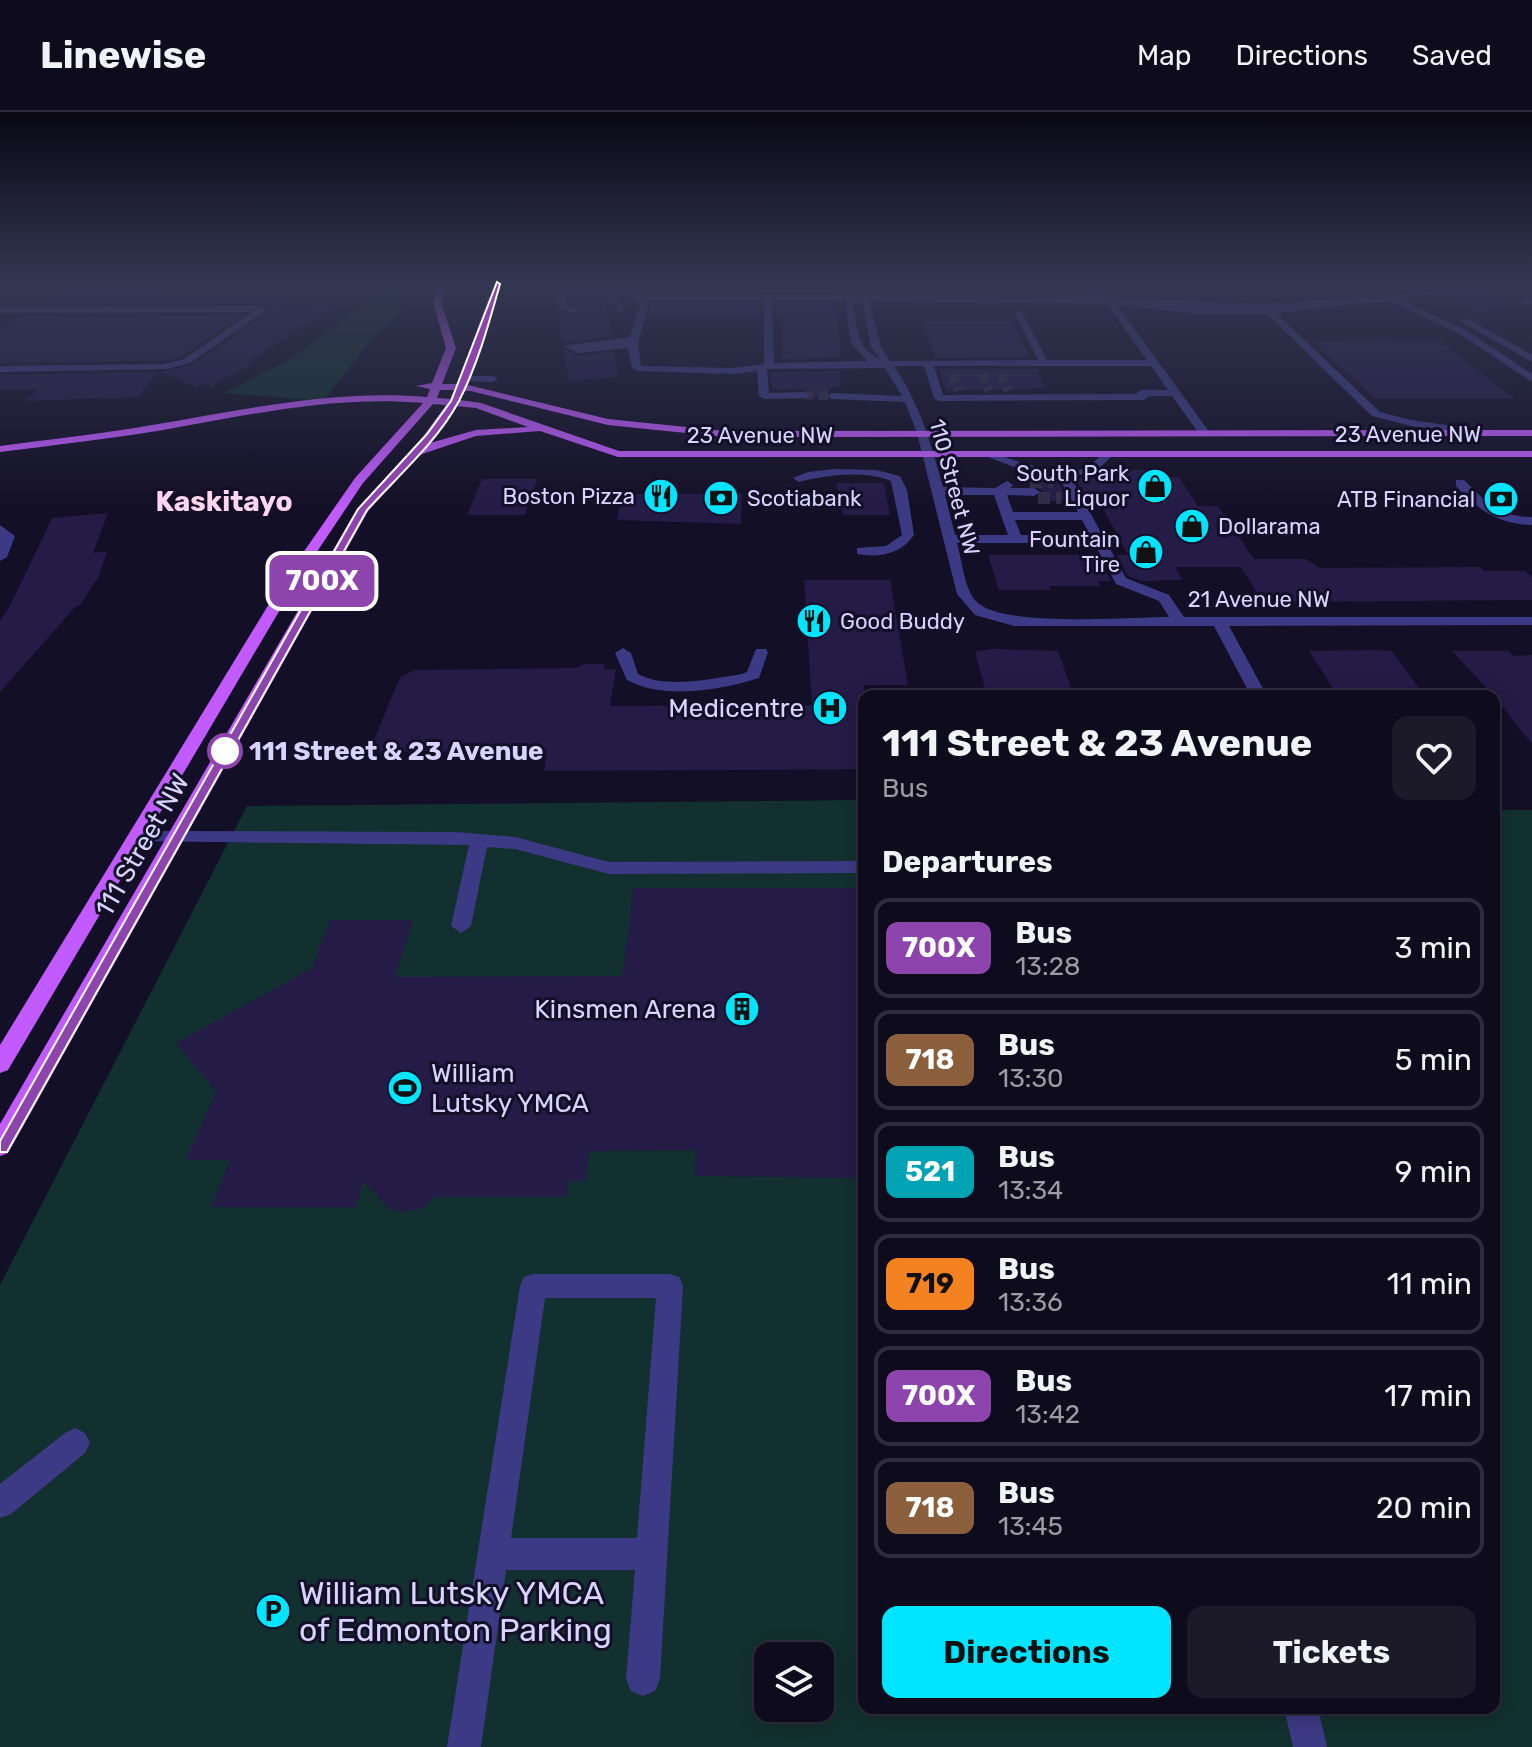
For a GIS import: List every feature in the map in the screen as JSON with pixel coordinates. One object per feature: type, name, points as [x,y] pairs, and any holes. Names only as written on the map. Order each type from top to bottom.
[{"type":"main road","name":"111 Street NW","points":[[0,1064],[287,586],[359,481],[433,393],[446,360]]},
{"type":"main road","name":"111 Street NW","points":[[0,1146],[363,509],[412,456],[455,401],[472,360]]},
{"type":"main road","name":"23 Avenue NW","points":[[0,449],[137,431],[294,404],[433,393],[464,383],[564,413],[649,428],[725,434],[1532,433]]},
{"type":"main road","name":"23 Avenue NW","points":[[393,385],[492,410],[618,454],[1532,454]]},
{"type":"main road","points":[[0,436],[89,431],[331,389]]},
{"type":"main road","points":[[412,456],[453,437],[478,431],[551,431]]},
{"type":"main road","points":[[634,454],[646,449],[899,442],[914,440],[923,433]]},
{"type":"main road","points":[[1263,454],[1261,451],[1267,445],[1288,442],[1462,438],[1484,433]]},
{"type":"main road","points":[[1317,454],[1379,447],[1532,444]]},
{"type":"street","points":[[0,369],[164,367],[188,360]]},
{"type":"street","points":[[635,360],[635,366],[646,370],[734,371],[766,367],[928,363],[951,369],[978,363],[999,369],[1019,363],[1044,363],[1132,378],[1176,393]]},
{"type":"street","points":[[766,360],[764,396],[805,395]]},
{"type":"street","name":"110 Street NW","points":[[871,360],[886,365]]},
{"type":"street","name":"110 Street NW","points":[[883,360],[909,399],[923,433],[966,599],[987,615]]},
{"type":"street","points":[[1153,360],[1204,433]]},
{"type":"street","points":[[1323,360],[1376,414],[1411,423],[1484,433]]},
{"type":"street","points":[[1505,360],[1532,379]]},
{"type":"street","points":[[928,363],[939,398],[990,394],[1144,397],[1132,378]]},
{"type":"street","points":[[978,363],[982,374]]},
{"type":"street","points":[[1019,363],[1024,375]]},
{"type":"street","points":[[1132,378],[1155,363]]},
{"type":"street","points":[[856,366],[859,396]]},
{"type":"street","points":[[464,383],[493,379]]},
{"type":"street","points":[[1029,386],[1033,397]]},
{"type":"street","points":[[832,396],[909,399]]},
{"type":"street","points":[[1357,433],[1371,423],[1376,414]]},
{"type":"street","points":[[989,455],[1032,485]]},
{"type":"street","points":[[1000,494],[1010,482],[1064,488],[1107,455]]},
{"type":"street","points":[[799,478],[812,474],[875,474],[896,479],[901,490],[908,535],[900,546],[892,550],[862,551]]},
{"type":"street","points":[[1460,483],[1494,516],[1514,522],[1532,521]]},
{"type":"street","points":[[937,491],[1000,494],[1032,485]]},
{"type":"street","points":[[1064,488],[1086,516],[1121,581],[1164,598],[1179,621]]},
{"type":"street","points":[[1000,494],[1016,539]]},
{"type":"street","points":[[1008,516],[1086,516]]},
{"type":"street","points":[[0,557],[9,536],[1,529]]},
{"type":"street","points":[[950,539],[1098,539]]},
{"type":"street","name":"21 Avenue NW","points":[[987,615],[1022,622],[1532,621]]},
{"type":"street","points":[[1219,621],[1256,690]]},
{"type":"street","points":[[623,653],[631,677],[643,683],[713,683],[742,681],[754,675],[761,652]]},
{"type":"street","points":[[137,837],[479,840],[515,843],[609,868],[858,867]]},
{"type":"street","points":[[461,926],[479,840]]},
{"type":"street","points":[[464,1747],[533,1286],[670,1286],[643,1679]]},
{"type":"street","points":[[0,1503],[75,1443]]},
{"type":"street","points":[[494,1554],[652,1554]]},
{"type":"street","points":[[1302,1714],[1310,1747]]},
{"type":"green space","points":[[287,360],[355,360],[323,401],[224,393]]},
{"type":"green space","points":[[858,800],[858,1714],[1500,1714],[1500,810],[1532,810],[1532,1747],[0,1747],[0,1285],[247,806]]},
{"type":"building","points":[[0,360],[167,360],[164,361],[0,363]]},
{"type":"building","points":[[199,360],[256,362],[212,386],[196,387],[161,372],[192,365]]},
{"type":"building","points":[[565,360],[615,360],[618,377],[569,381]]},
{"type":"building","points":[[1333,360],[1464,360],[1515,399],[1376,399]]},
{"type":"building","points":[[939,369],[1036,369],[1045,388],[946,391]]},
{"type":"building","points":[[839,371],[841,387],[831,387],[825,398],[811,398],[813,394],[805,389],[772,390],[770,372]]},
{"type":"building","points":[[157,372],[138,397],[24,401],[38,390],[0,390],[0,375]]},
{"type":"building","points":[[1117,470],[1156,470],[1161,477],[1179,477],[1198,506],[1218,506],[1254,559],[1306,559],[1320,568],[1480,567],[1484,571],[1525,571],[1532,578],[1532,600],[1263,602],[1241,567],[1175,567],[1182,580],[1141,581],[1128,576],[1117,555],[1128,555],[1099,501],[1087,501],[1075,478],[1121,477]]},
{"type":"building","points":[[1027,477],[1056,479],[1069,501],[1039,501],[1037,497],[1043,491],[1031,485]]},
{"type":"building","points":[[482,479],[537,479],[525,515],[467,515]]},
{"type":"building","points":[[836,483],[884,483],[890,515],[843,515]]},
{"type":"building","points":[[622,494],[742,494],[741,524],[617,520]]},
{"type":"building","points":[[108,513],[93,553],[107,551],[99,576],[79,606],[0,692],[0,620],[10,606],[52,518]]},
{"type":"building","points":[[988,555],[1097,555],[1111,581],[1098,581],[1100,586],[1049,586],[1051,590],[999,590]]},
{"type":"building","points":[[804,580],[890,580],[908,685],[864,685],[864,690],[858,690],[858,769],[544,771],[547,751],[369,752],[400,677],[415,670],[576,668],[584,664],[605,664],[604,669],[616,669],[610,706],[812,705]]},
{"type":"building","points":[[991,649],[1058,651],[1072,690],[985,690],[975,652]]},
{"type":"building","points":[[1309,651],[1392,651],[1421,690],[1334,690]]},
{"type":"building","points":[[1452,651],[1509,651],[1513,656],[1532,655],[1532,744],[1500,704],[1500,690],[1488,690]]},
{"type":"building","points":[[633,888],[858,888],[858,1178],[695,1176],[696,1150],[589,1151],[586,1181],[569,1181],[566,1197],[435,1197],[420,1209],[402,1212],[390,1209],[363,1181],[356,1207],[211,1207],[230,1160],[186,1160],[216,1092],[176,1043],[312,968],[330,920],[413,920],[395,977],[623,976]]},
{"type":"tunnel","points":[[953,374],[958,391]]},
{"type":"tunnel","points":[[982,374],[989,391]]},
{"type":"tunnel","points":[[1001,374],[1008,391]]},
{"type":"tunnel","points":[[805,395],[832,396]]},
{"type":"tunnel","points":[[1030,482],[1053,482]]},
{"type":"tunnel","points":[[1038,498],[1061,498]]},
{"type":"bus line","name":"700X","points":[[0,1146],[363,509],[430,436],[455,401],[472,360]]},
{"type":"place","name":"South Park Liquor","points":[[1155,486]]},
{"type":"place","name":"Boston Pizza","points":[[661,496]]},
{"type":"place","name":"Scotiabank","points":[[721,498]]},
{"type":"place","name":"ATB Financial","points":[[1501,499]]},
{"type":"place","name":"Dollarama","points":[[1192,526]]},
{"type":"place","name":"Fountain Tire","points":[[1146,552]]},
{"type":"place","name":"Good Buddy","points":[[814,621]]},
{"type":"place","name":"Medicentre","points":[[830,708]]},
{"type":"place","name":"111 Street & 23 Avenue","points":[[225,751]]},
{"type":"place","name":"Kinsmen Arena","points":[[742,1009]]},
{"type":"place","name":"William Lutsky YMCA","points":[[405,1088]]},
{"type":"place","name":"William Lutsky YMCA of Edmonton Parking","points":[[273,1611]]},
{"type":"district","name":"Kaskitayo","points":[[224,501]]}]
